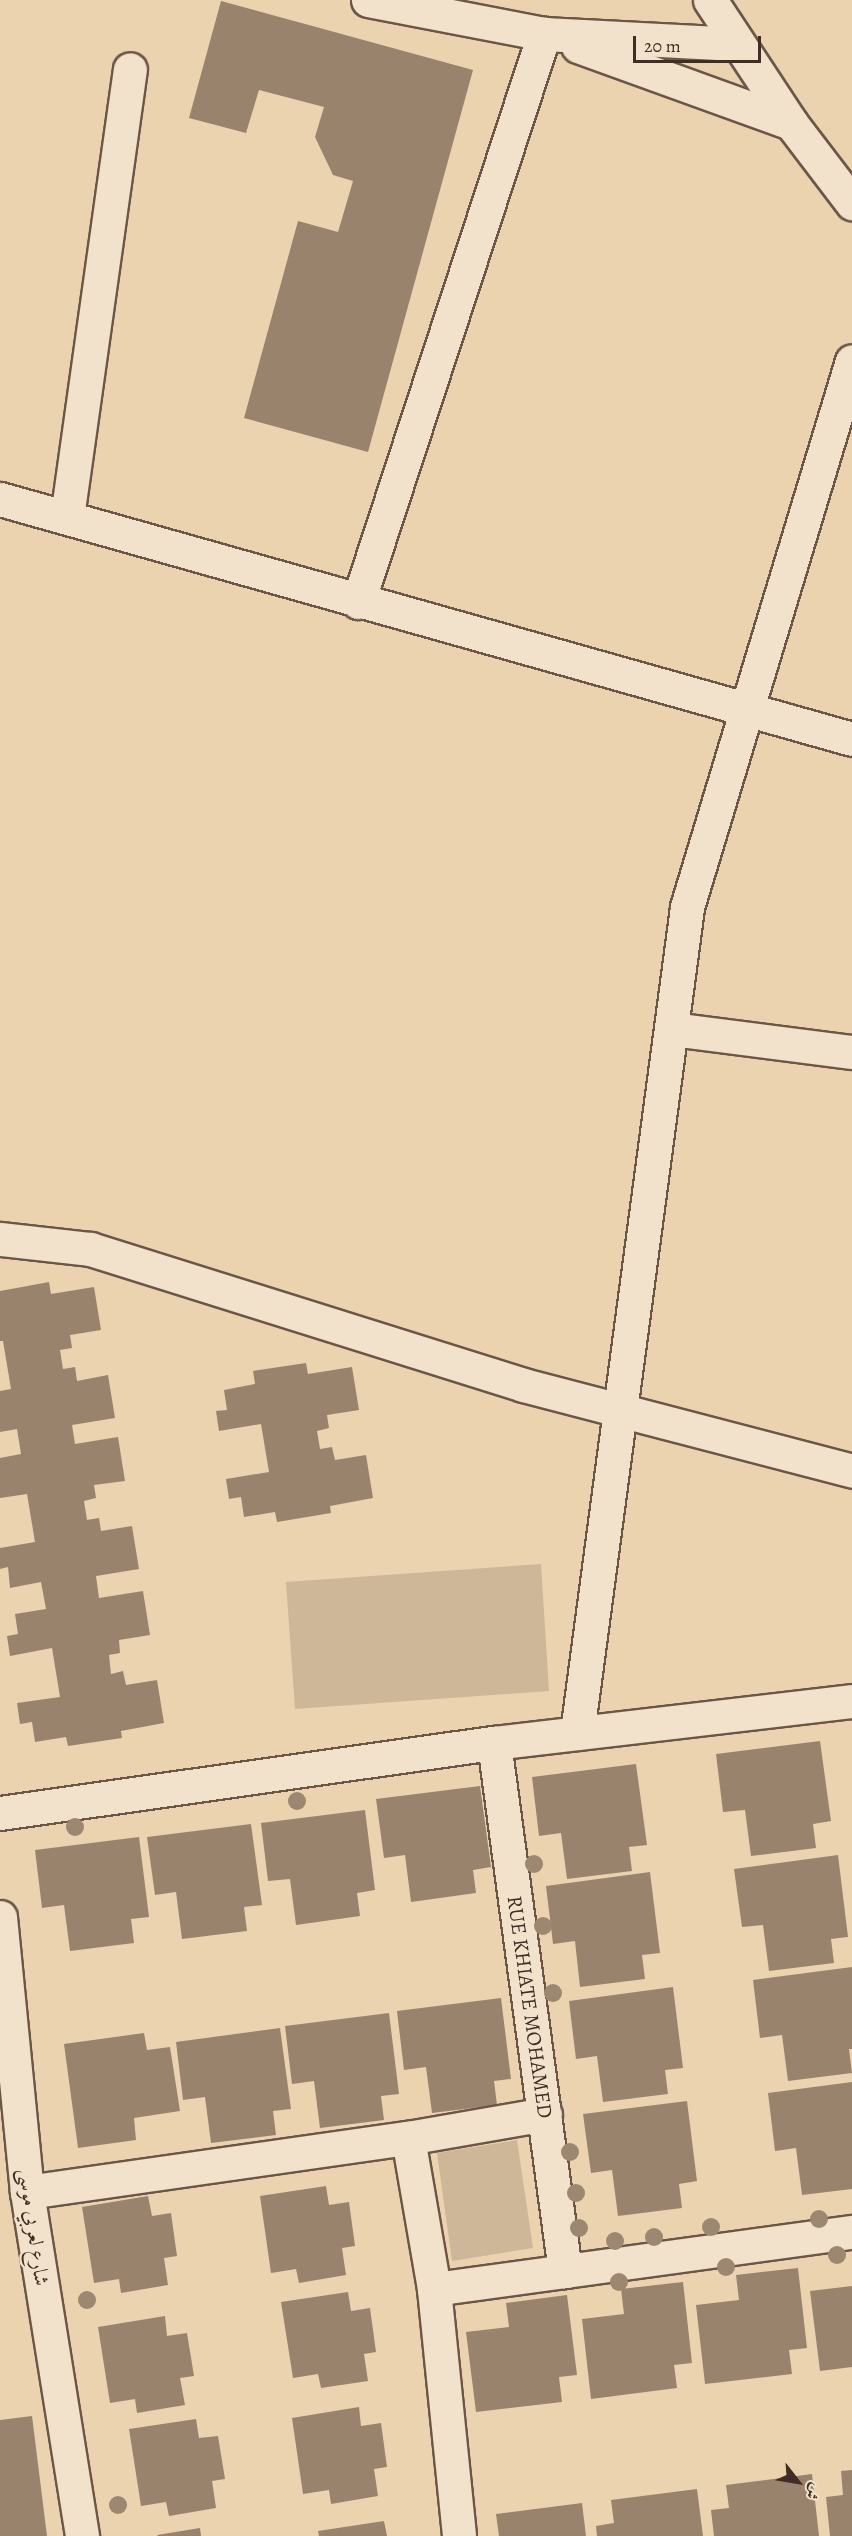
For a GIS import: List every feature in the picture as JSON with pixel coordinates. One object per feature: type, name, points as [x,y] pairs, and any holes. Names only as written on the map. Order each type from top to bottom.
[{"type":"street","points":[[368,0],[544,34],[737,44]]},
{"type":"street","points":[[710,0],[791,123],[852,203]]},
{"type":"street","points":[[544,34],[791,123]]},
{"type":"street","points":[[358,602],[544,34]]},
{"type":"street","points":[[67,517],[130,69]]},
{"type":"street","points":[[577,1733],[618,1410],[687,907],[744,711],[852,361]]},
{"type":"street","points":[[0,499],[744,711],[852,739]]},
{"type":"street","points":[[672,1029],[852,1052]]},
{"type":"street","points":[[0,1239],[90,1249],[355,1335],[618,1410],[852,1471]]},
{"type":"street","points":[[0,1813],[494,1743],[852,1701]]},
{"type":"street","name":"RUE KHIATE MOHAMED","points":[[494,1743],[565,2271]]},
{"type":"street","name":"شارع لعربي موسى","points":[[0,1917],[27,2192],[82,2536]]},
{"type":"street","points":[[27,2192],[408,2138],[544,2114]]},
{"type":"street","points":[[408,2138],[434,2289],[459,2536]]},
{"type":"street","points":[[434,2289],[852,2232]]},
{"type":"shaded area","points":[[541,1564],[549,1691],[295,1709],[286,1582]]},
{"type":"shaded area","points":[[517,2140],[533,2248],[452,2261],[437,2153]]},
{"type":"building","points":[[221,1],[473,70],[368,452],[244,418],[298,221],[338,232],[353,181],[333,175],[315,137],[324,107],[259,90],[246,133],[189,118]]},
{"type":"building","points":[[49,1282],[51,1294],[94,1287],[101,1330],[70,1335],[72,1348],[60,1350],[63,1369],[75,1367],[77,1381],[108,1375],[115,1418],[72,1425],[75,1444],[118,1437],[125,1481],[94,1485],[96,1498],[84,1501],[87,1520],[99,1518],[101,1531],[132,1526],[139,1569],[96,1576],[99,1598],[143,1591],[150,1635],[119,1640],[120,1653],[109,1655],[111,1674],[123,1671],[126,1685],[157,1680],[164,1723],[121,1731],[122,1738],[68,1746],[66,1737],[35,1742],[32,1722],[20,1724],[17,1703],[60,1697],[52,1648],[10,1656],[7,1636],[18,1634],[15,1614],[46,1609],[41,1582],[10,1588],[8,1567],[0,1569],[0,1548],[35,1542],[27,1494],[0,1498],[0,1458],[21,1454],[17,1429],[0,1432],[0,1391],[11,1389],[3,1341],[0,1341],[0,1291]]},
{"type":"building","points":[[306,1363],[308,1374],[352,1367],[359,1410],[327,1415],[329,1428],[317,1431],[320,1449],[332,1447],[335,1460],[366,1455],[373,1498],[330,1506],[331,1513],[277,1522],[275,1512],[244,1517],[241,1497],[229,1499],[226,1479],[269,1472],[261,1424],[219,1431],[216,1411],[227,1410],[224,1390],[255,1384],[253,1371]]},
{"type":"building","points":[[820,1741],[831,1821],[813,1824],[816,1848],[751,1856],[745,1810],[723,1812],[716,1754]]},
{"type":"building","points":[[636,1764],[647,1845],[629,1847],[632,1871],[567,1879],[561,1833],[539,1836],[532,1777]]},
{"type":"building","points":[[480,1786],[491,1867],[473,1870],[476,1893],[411,1902],[405,1855],[384,1858],[376,1799]]},
{"type":"building","points":[[365,1810],[375,1890],[357,1893],[360,1916],[296,1925],[290,1879],[268,1881],[261,1823]]},
{"type":"building","points":[[251,1824],[262,1905],[244,1907],[247,1931],[182,1939],[176,1892],[155,1895],[147,1837]]},
{"type":"building","points":[[139,1837],[149,1917],[131,1919],[134,1943],[70,1951],[64,1905],[42,1908],[35,1850]]},
{"type":"building","points":[[838,1855],[848,1937],[831,1939],[834,1963],[769,1971],[763,1925],[742,1927],[734,1869]]},
{"type":"building","points":[[650,1872],[660,1953],[642,1955],[645,1979],[580,1987],[575,1941],[553,1944],[546,1886]]},
{"type":"building","points":[[852,1967],[852,2049],[849,2049],[852,2073],[788,2081],[782,2035],[760,2038],[753,1980]]},
{"type":"building","points":[[673,1987],[683,2068],[665,2070],[668,2094],[603,2102],[597,2056],[576,2059],[569,2001]]},
{"type":"building","points":[[501,1998],[511,2079],[494,2081],[497,2105],[432,2113],[426,2067],[404,2070],[397,2011]]},
{"type":"building","points":[[389,2013],[399,2094],[381,2096],[384,2120],[320,2128],[314,2081],[292,2084],[285,2026]]},
{"type":"building","points":[[280,2028],[291,2109],[273,2111],[276,2135],[211,2143],[205,2097],[183,2100],[176,2042]]},
{"type":"building","points":[[144,2033],[147,2050],[170,2047],[180,2111],[134,2118],[136,2140],[78,2148],[64,2044]]},
{"type":"building","points":[[852,2082],[852,2189],[802,2195],[796,2148],[775,2151],[768,2093]]},
{"type":"building","points":[[687,2101],[697,2181],[679,2184],[682,2208],[618,2216],[612,2170],[591,2173],[583,2114]]},
{"type":"building","points":[[326,2186],[329,2205],[349,2202],[355,2246],[342,2248],[346,2275],[299,2283],[296,2269],[271,2273],[260,2196]]},
{"type":"building","points":[[148,2196],[152,2216],[171,2213],[177,2256],[164,2258],[168,2285],[121,2293],[119,2279],[94,2283],[82,2207]]},
{"type":"building","points":[[798,2268],[807,2348],[789,2350],[792,2374],[705,2384],[696,2305],[739,2300],[736,2275]]},
{"type":"building","points":[[683,2282],[692,2363],[674,2365],[677,2388],[591,2399],[582,2319],[624,2314],[621,2289]]},
{"type":"building","points":[[852,2286],[852,2367],[820,2371],[810,2291]]},
{"type":"building","points":[[348,2292],[351,2311],[370,2308],[376,2352],[364,2354],[368,2381],[321,2388],[318,2374],[293,2378],[281,2302]]},
{"type":"building","points":[[567,2295],[577,2375],[559,2377],[562,2402],[476,2412],[466,2332],[509,2327],[506,2303]]},
{"type":"building","points":[[165,2316],[167,2336],[187,2333],[194,2376],[180,2378],[185,2405],[137,2413],[135,2399],[110,2403],[98,2327]]},
{"type":"building","points":[[359,2407],[361,2426],[381,2423],[387,2467],[374,2469],[378,2496],[331,2504],[329,2490],[303,2494],[292,2418]]},
{"type":"building","points":[[32,2416],[47,2536],[0,2536],[0,2420]]},
{"type":"building","points":[[196,2419],[199,2438],[218,2436],[225,2479],[212,2481],[216,2508],[169,2516],[166,2502],[141,2506],[129,2429]]},
{"type":"building","points":[[852,2470],[852,2536],[830,2536],[826,2497],[843,2495],[841,2471]]},
{"type":"building","points":[[812,2474],[819,2536],[714,2536],[711,2510],[729,2508],[726,2485]]},
{"type":"building","points":[[697,2489],[703,2536],[597,2536],[596,2526],[614,2523],[611,2500]]},
{"type":"building","points":[[582,2503],[586,2536],[499,2536],[496,2514]]},
{"type":"building","points":[[384,2521],[387,2536],[319,2536],[318,2531]]},
{"type":"building","points":[[200,2528],[201,2536],[157,2535]]}]
